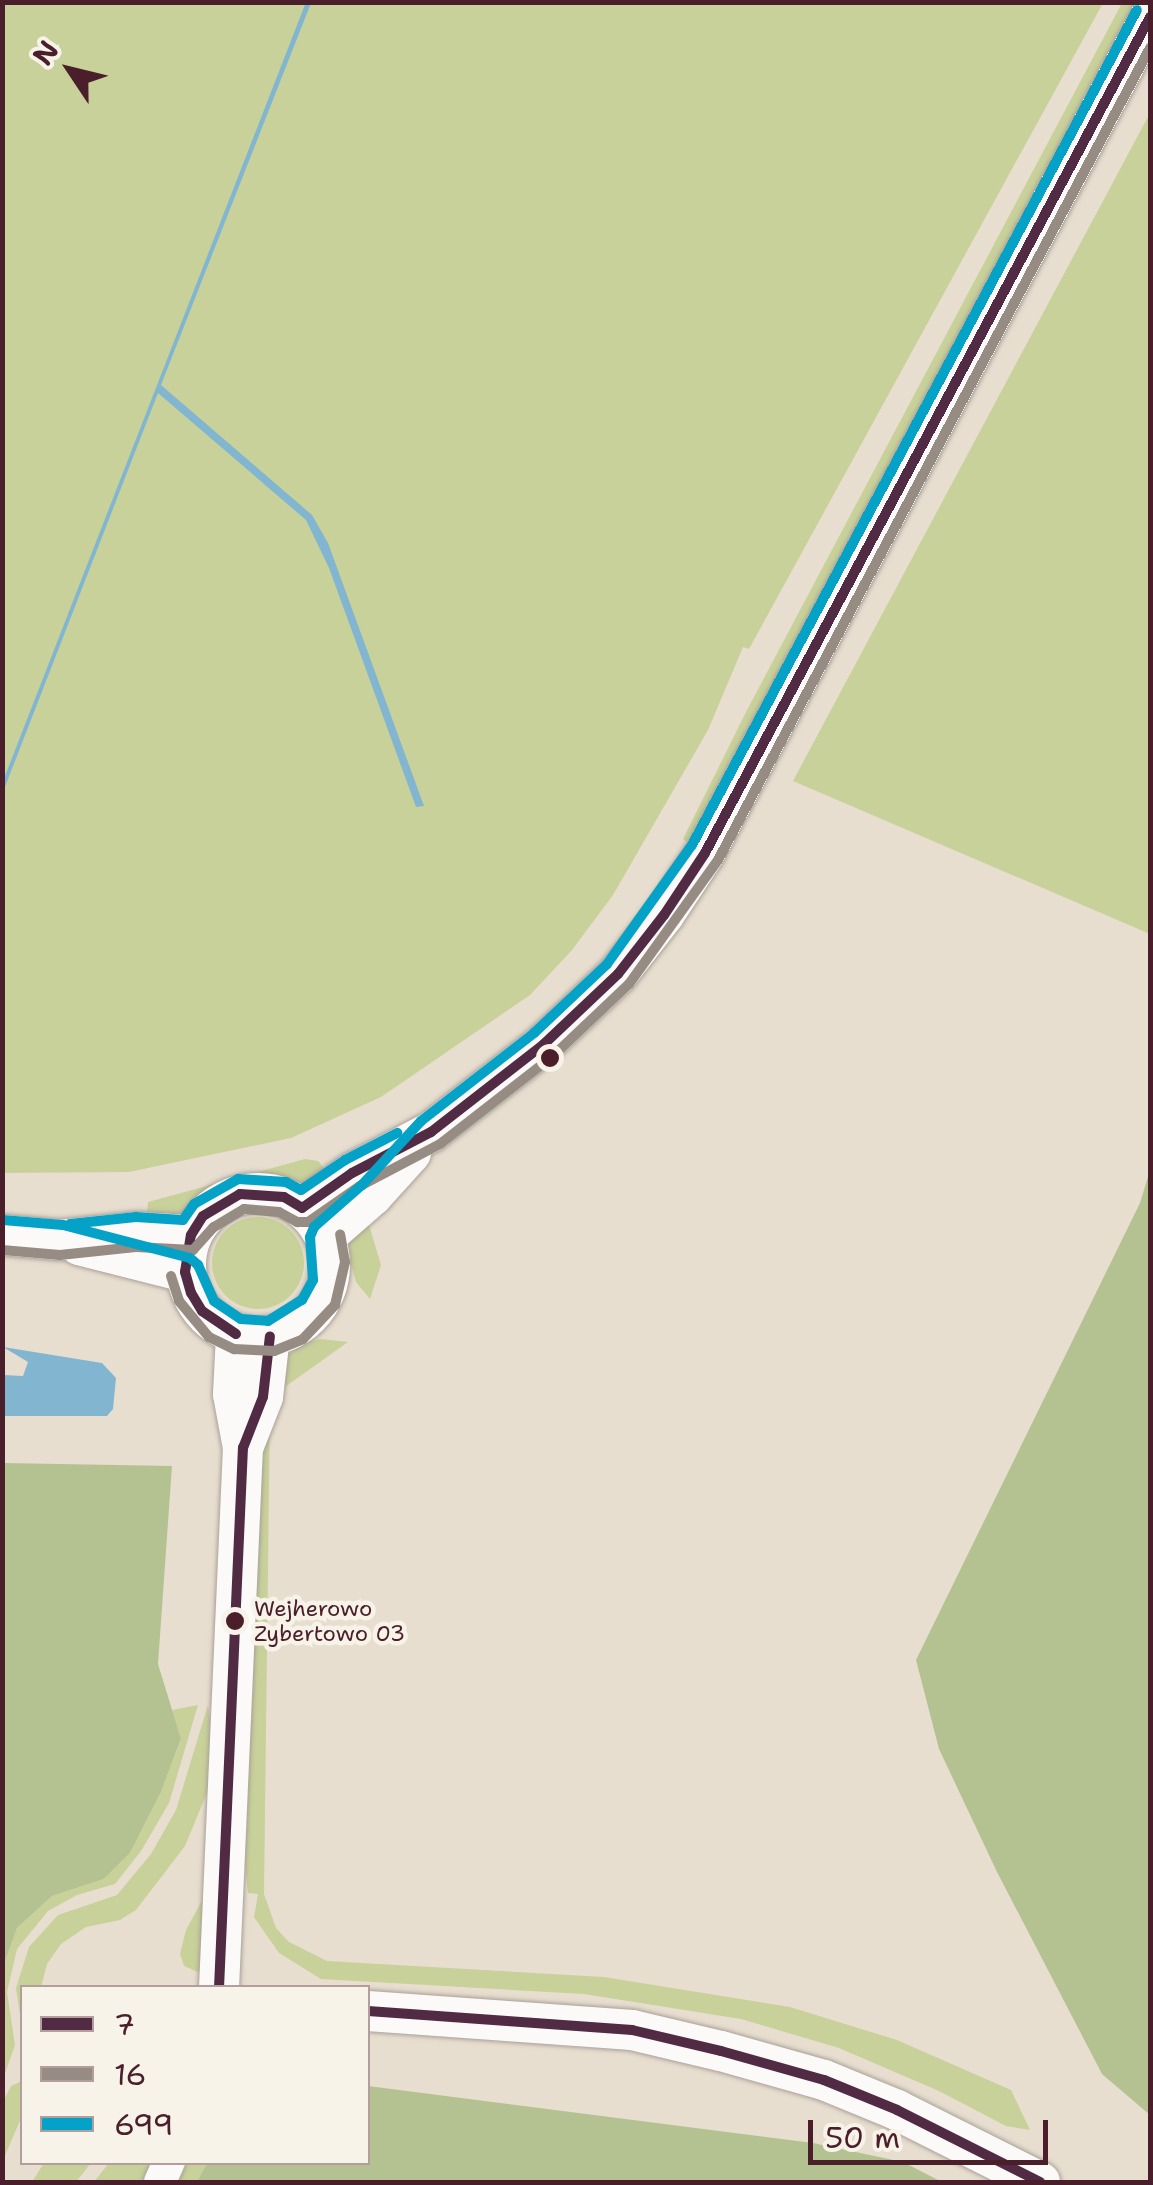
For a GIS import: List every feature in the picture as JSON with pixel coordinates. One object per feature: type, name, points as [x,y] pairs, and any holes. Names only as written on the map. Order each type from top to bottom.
[{"type":"street","points":[[314,1222],[352,1173],[431,1132],[544,1044],[606,986],[674,899],[807,663],[1150,17]]},
{"type":"street","points":[[240,1194],[284,1197],[314,1222],[330,1260],[322,1298],[294,1327],[253,1335],[202,1311],[188,1254],[212,1210],[240,1194]]},
{"type":"street","points":[[2,1235],[60,1240],[136,1232],[188,1254]]},
{"type":"street","points":[[218,1985],[243,1448],[263,1397],[253,1335]]},
{"type":"street","points":[[370,2011],[632,2030],[824,2080],[897,2110],[1040,2182]]},
{"type":"green space","points":[[2,3],[1103,3],[749,649],[743,647],[708,730],[613,895],[572,950],[530,995],[381,1097],[291,1138],[129,1172],[3,1173]]},
{"type":"green space","points":[[1122,3],[1140,3],[687,842],[683,839],[747,710]]},
{"type":"green space","points":[[1150,113],[1150,934],[793,781]]},
{"type":"green space","points":[[305,1159],[318,1161],[332,1178],[295,1193],[266,1185],[236,1187],[221,1192],[185,1219],[146,1224],[148,1202]]},
{"type":"green space","points":[[1150,1170],[1150,2115],[1102,2074],[997,1872],[939,1749],[916,1660],[1140,1203]]},
{"type":"green space","points":[[249,1217],[267,1217],[284,1224],[297,1237],[304,1263],[297,1289],[284,1302],[267,1309],[249,1309],[232,1302],[219,1289],[212,1272],[212,1254],[219,1237],[232,1224]]},
{"type":"green space","points":[[369,1225],[381,1265],[370,1299],[356,1282],[348,1253],[349,1242]]},
{"type":"green space","points":[[306,1342],[348,1342],[282,1389],[287,1355]]},
{"type":"green space","points":[[270,1408],[264,1894],[276,1928],[289,1942],[327,1961],[604,1977],[790,2007],[897,2040],[1011,2090],[1030,2130],[1006,2126],[939,2091],[839,2048],[741,2019],[584,1994],[321,1979],[279,1953],[254,1917],[258,1894],[248,1893],[245,1866],[259,1482]]},
{"type":"green space","points":[[3,1463],[172,1466],[158,1664],[181,1739],[161,1792],[130,1853],[104,1879],[52,1896],[17,1928],[3,1967]]},
{"type":"green space","points":[[198,1705],[169,1803],[141,1851],[115,1884],[77,1895],[48,1911],[17,1949],[7,1992],[15,2045],[3,2079],[3,1967],[17,1928],[52,1896],[104,1879],[130,1853],[161,1792],[181,1740],[172,1710]]},
{"type":"green space","points":[[208,1705],[213,1742],[209,1788],[185,1846],[136,1910],[120,1920],[86,1927],[61,1944],[47,1964],[42,1985],[20,1985],[20,2015],[16,1988],[29,1947],[58,1915],[117,1895],[151,1854],[176,1810]]},
{"type":"green space","points":[[205,1895],[207,1976],[184,1966],[180,1954],[186,1930]]},
{"type":"green space","points":[[20,2082],[20,2121],[3,2160],[3,2102],[11,2086]]},
{"type":"green space","points":[[370,2086],[813,2143],[903,2162],[942,2182],[197,2182],[206,2165],[370,2165]]},
{"type":"green space","points":[[42,2165],[89,2165],[76,2182],[32,2182]]},
{"type":"green space","points":[[107,2165],[206,2165],[197,2182],[94,2182]]},
{"type":"water","points":[[306,2],[311,3],[161,385],[312,515],[328,543],[424,806],[416,807],[329,568],[306,520],[158,393],[3,792],[3,781]]},
{"type":"water","points":[[3,1347],[102,1363],[116,1378],[113,1409],[107,1416],[3,1416],[3,1375],[23,1376],[28,1362]]},
{"type":"transit line","name":"699","points":[[3,1220],[63,1225],[190,1258],[198,1265],[214,1301],[241,1319],[268,1321],[302,1300],[313,1280],[310,1237],[314,1227],[362,1185],[421,1121],[534,1033],[607,964],[692,845],[1137,10]]},
{"type":"transit line","name":"7","points":[[302,1208],[352,1173],[431,1132],[544,1044],[618,974],[664,915],[705,853],[1150,17]]},
{"type":"transit line","name":"16","points":[[2,1250],[60,1255],[136,1247],[193,1250],[214,1227],[244,1209],[279,1212],[297,1222],[308,1222],[360,1186],[440,1144],[553,1056],[629,984],[718,860],[1150,48]]},
{"type":"transit line","name":"699","points":[[70,1224],[136,1217],[183,1220],[194,1204],[238,1179],[286,1182],[301,1190],[345,1160],[397,1133]]},
{"type":"transit line","name":"7","points":[[236,1334],[202,1311],[191,1293],[185,1272],[191,1235],[203,1216],[240,1194],[284,1197],[302,1208]]},
{"type":"transit line","name":"16","points":[[171,1276],[179,1301],[209,1337],[234,1349],[274,1351],[303,1339],[335,1305],[345,1262],[340,1234]]},
{"type":"transit line","name":"7","points":[[219,1985],[243,1448],[263,1397],[270,1336]]},
{"type":"transit line","name":"7","points":[[370,2011],[632,2030],[721,2051],[824,2080],[897,2110],[1040,2182]]},
{"type":"place","name":"Wejherowo Zybertowo 03","points":[[235,1621]]}]
